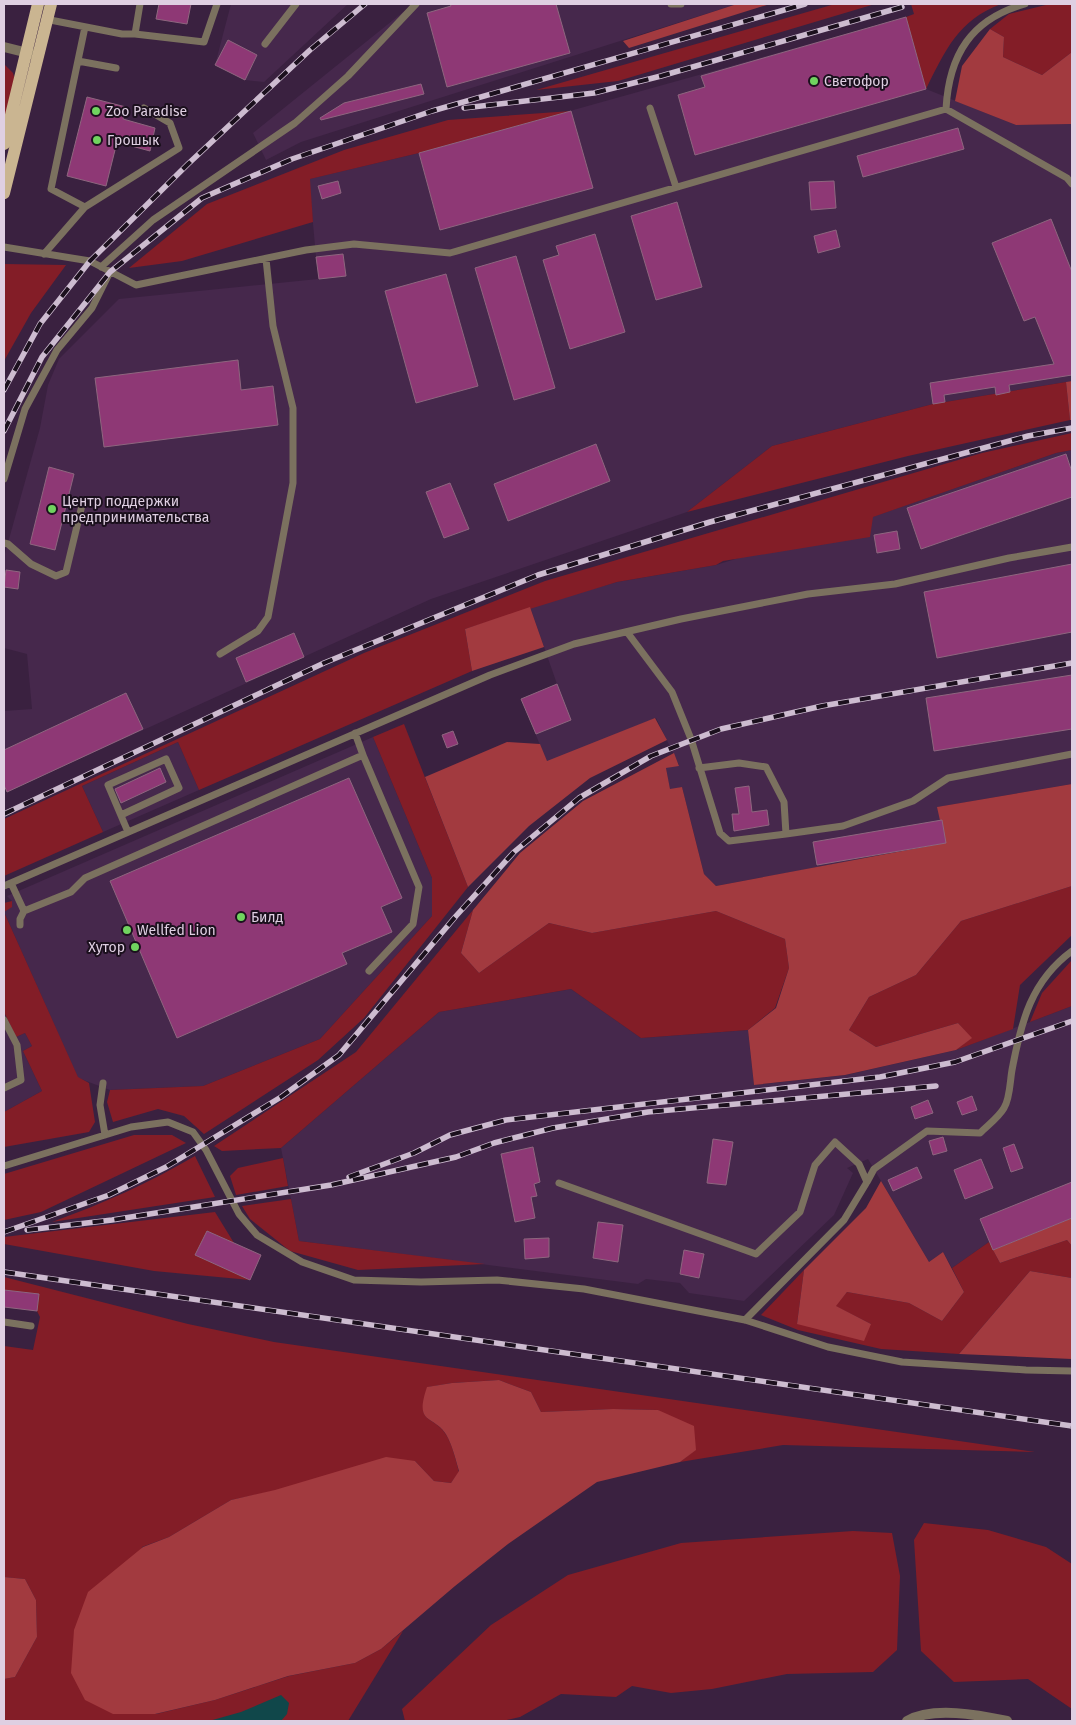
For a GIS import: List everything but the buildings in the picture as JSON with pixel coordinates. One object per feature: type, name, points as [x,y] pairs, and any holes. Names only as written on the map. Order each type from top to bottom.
[{"type":"main road","points":[[4,193],[7,168],[39,56],[41,18],[38,4]]},
{"type":"main road","points":[[4,144],[26,53],[41,18],[51,4]]},
{"type":"street","points":[[4,47],[39,56]]},
{"type":"street","points":[[907,1721],[916,1716],[968,1713],[1007,1721]]},
{"type":"lane","points":[[134,34],[140,4]]},
{"type":"lane","points":[[41,18],[122,34],[204,42],[217,4]]},
{"type":"lane","points":[[265,44],[296,4]]},
{"type":"lane","points":[[101,267],[153,220],[295,123],[348,76],[416,4]]},
{"type":"lane","points":[[671,4],[681,4]]},
{"type":"lane","points":[[946,109],[947,87],[952,67],[971,34],[1005,10],[1025,4]]},
{"type":"lane","points":[[85,28],[51,189],[85,207]]},
{"type":"lane","points":[[78,61],[116,68]]},
{"type":"lane","points":[[44,254],[85,207],[179,148],[170,123],[144,108]]},
{"type":"lane","points":[[650,108],[676,188]]},
{"type":"lane","points":[[4,248],[90,261],[136,285],[306,250],[354,244],[450,253],[946,109],[1069,178],[1072,184]]},
{"type":"lane","points":[[220,654],[258,631],[268,617],[292,483],[293,408],[273,326],[266,259]]},
{"type":"lane","points":[[4,478],[25,409],[57,350],[92,308],[110,272]]},
{"type":"lane","points":[[4,543],[8,544],[31,564],[56,576],[66,572],[83,501]]},
{"type":"lane","points":[[24,911],[7,884],[490,675],[574,644],[808,594],[895,584],[1009,558],[1072,547]]},
{"type":"lane","points":[[627,632],[672,692],[691,739],[720,833],[729,841],[843,826],[913,801],[948,778],[1072,754]]},
{"type":"lane","points":[[355,733],[419,887],[413,924],[369,971]]},
{"type":"lane","points":[[20,926],[20,919],[24,911],[71,892],[85,878],[364,755]]},
{"type":"lane","points":[[121,815],[179,788],[166,759],[108,785],[128,832]]},
{"type":"lane","points":[[699,768],[739,763],[766,767],[784,802],[786,834]]},
{"type":"lane","points":[[745,1320],[844,1220],[874,1169],[927,1130],[980,1133],[1005,1107],[1018,1040],[1030,1003],[1041,981],[1055,963],[1072,950]]},
{"type":"lane","points":[[4,1020],[17,1045],[21,1080],[4,1088]]},
{"type":"lane","points":[[102,1083],[100,1104],[105,1135]]},
{"type":"lane","points":[[4,1166],[131,1127],[168,1122],[193,1132],[206,1150],[239,1214],[257,1235],[302,1262],[354,1280],[420,1282],[498,1280],[584,1289],[745,1320],[828,1348],[902,1362],[1072,1371]]},
{"type":"lane","points":[[559,1183],[756,1254],[800,1212],[815,1165],[835,1142],[859,1164],[868,1182]]},
{"type":"lane","points":[[4,1322],[31,1326]]},
{"type":"shaded area","points":[[231,4],[348,4],[264,82],[245,80],[215,65]]},
{"type":"shaded area","points":[[413,4],[737,4],[301,142],[266,160],[253,133]]},
{"type":"shaded area","points":[[737,4],[770,4],[629,48],[623,41]]},
{"type":"shaded area","points":[[835,4],[875,4],[618,81],[536,90]]},
{"type":"shaded area","points":[[911,4],[1001,4],[974,19],[954,38],[926,89],[906,17],[914,14]]},
{"type":"shaded area","points":[[1050,4],[1071,4],[1072,52],[1042,75],[1003,57],[1004,37],[990,29],[1009,14]]},
{"type":"shaded area","points":[[906,17],[926,89],[1016,125],[1072,124],[1072,381],[933,404],[772,446],[687,512],[431,599],[7,792],[4,785],[4,711],[32,709],[27,654],[4,648],[4,557],[40,428],[48,385],[59,359],[119,299],[318,279],[309,179],[419,153]]},
{"type":"shaded area","points":[[990,29],[1004,37],[1003,57],[1042,75],[1072,52],[1072,124],[1016,125],[955,101],[962,66]]},
{"type":"shaded area","points":[[5,65],[13,73],[16,84],[4,135]]},
{"type":"shaded area","points":[[571,111],[419,153],[310,179],[313,222],[182,261],[129,268],[207,204],[344,150],[448,120]]},
{"type":"shaded area","points":[[4,264],[66,265],[31,313],[4,361]]},
{"type":"shaded area","points":[[1072,381],[1072,420],[1070,420],[1066,382]]},
{"type":"shaded area","points":[[1066,382],[1070,420],[908,456],[687,512],[772,446],[933,404]]},
{"type":"shaded area","points":[[1072,433],[1072,450],[1056,453],[873,517],[870,537],[723,561],[716,565],[617,582],[465,629],[472,671],[199,790],[178,742],[82,786],[103,832],[4,876],[4,819],[364,653],[545,581],[982,453]]},
{"type":"shaded area","points":[[1072,450],[1072,784],[938,807],[946,843],[716,886],[704,874],[682,787],[670,790],[666,768],[679,765],[656,718],[547,762],[521,699],[557,684],[530,607],[617,582],[716,565],[872,517],[1056,453]]},
{"type":"shaded area","points":[[530,607],[544,647],[472,671],[465,629]]},
{"type":"shaded area","points":[[655,718],[667,740],[590,778],[529,826],[468,887],[425,777],[507,742],[540,744],[547,761]]},
{"type":"shaded area","points":[[404,724],[468,887],[364,1018],[318,1060],[204,1134],[184,1116],[158,1109],[113,1122],[107,1102],[110,1090],[203,1086],[320,1039],[432,916],[432,878],[373,737]]},
{"type":"shaded area","points":[[373,737],[432,878],[432,916],[320,1039],[203,1086],[110,1090],[78,1078],[4,912],[12,901],[7,896]]},
{"type":"shaded area","points":[[178,742],[199,790],[103,832],[82,786]]},
{"type":"shaded area","points":[[674,753],[679,766],[666,768],[670,789],[682,787],[704,874],[716,886],[945,843],[937,807],[1072,784],[1072,886],[961,921],[916,975],[869,997],[849,1030],[876,1047],[958,1023],[972,1038],[956,1050],[845,1075],[754,1085],[748,1030],[776,1008],[789,968],[785,939],[716,911],[592,933],[549,923],[479,973],[461,953],[473,910],[520,853],[583,801]]},
{"type":"shaded area","points":[[1072,886],[1072,935],[1020,985],[1013,1029],[956,1050],[971,1038],[958,1023],[876,1047],[849,1030],[869,997],[916,975],[961,921]]},
{"type":"shaded area","points":[[12,901],[12,907],[4,912],[4,903]]},
{"type":"shaded area","points":[[473,910],[461,953],[479,973],[549,923],[592,933],[716,911],[785,939],[789,968],[775,1008],[748,1030],[641,1038],[571,989],[439,1012],[281,1148],[222,1151],[214,1146],[356,1052]]},
{"type":"shaded area","points":[[4,912],[78,1077],[89,1083],[95,1122],[89,1132],[4,1147],[4,1112],[42,1091],[23,1051],[32,1046],[25,1033],[16,1037],[4,1012]]},
{"type":"shaded area","points":[[1072,960],[1072,1006],[1030,1022],[1042,993]]},
{"type":"shaded area","points":[[571,989],[641,1038],[748,1030],[754,1085],[846,1075],[956,1050],[1072,1006],[1072,1218],[993,1250],[989,1242],[952,1268],[943,1252],[929,1262],[868,1159],[847,1168],[853,1173],[834,1215],[744,1301],[689,1293],[680,1283],[646,1279],[638,1284],[299,1241],[281,1148],[439,1012]]},
{"type":"shaded area","points":[[4,1012],[16,1037],[25,1033],[32,1046],[23,1051],[42,1091],[4,1112]]},
{"type":"shaded area","points":[[134,1135],[172,1135],[186,1143],[41,1212],[4,1220],[4,1174]]},
{"type":"shaded area","points":[[195,1156],[215,1197],[52,1222],[125,1192]]},
{"type":"shaded area","points":[[283,1158],[288,1186],[236,1195],[230,1176],[238,1168]]},
{"type":"shaded area","points":[[881,1181],[929,1262],[943,1252],[964,1292],[942,1321],[909,1303],[847,1292],[836,1306],[871,1324],[864,1341],[797,1324],[804,1270],[866,1208]]},
{"type":"shaded area","points":[[291,1199],[299,1241],[485,1264],[358,1270],[290,1251],[250,1219],[242,1206]]},
{"type":"shaded area","points":[[215,1212],[234,1243],[207,1231],[196,1255],[250,1280],[154,1271],[4,1244],[4,1237]]},
{"type":"shaded area","points":[[1072,1218],[1072,1246],[1067,1240],[1000,1263],[993,1250]]},
{"type":"shaded area","points":[[1067,1240],[1072,1246],[1072,1278],[1030,1271],[959,1354],[881,1349],[798,1330],[761,1315],[804,1270],[797,1324],[871,1324],[835,1306],[847,1292],[909,1303],[942,1321],[964,1292],[952,1268],[989,1242],[1000,1263]]},
{"type":"shaded area","points":[[1030,1271],[1072,1278],[1072,1359],[959,1354]]},
{"type":"shaded area","points":[[4,1277],[188,1324],[274,1342],[1035,1452],[783,1445],[680,1462],[695,1450],[658,1410],[613,1409],[541,1412],[531,1392],[499,1380],[452,1383],[428,1387],[423,1409],[425,1415],[443,1430],[448,1438],[459,1472],[451,1483],[434,1481],[415,1461],[231,1500],[169,1537],[142,1547],[113,1714],[156,1714],[215,1700],[289,1676],[355,1663],[381,1649],[403,1631],[348,1721],[4,1721],[4,1679],[15,1677],[37,1637],[36,1600],[25,1579],[4,1577],[4,1346],[33,1350],[40,1317],[37,1311],[39,1294],[4,1290]]},
{"type":"shaded area","points":[[499,1380],[531,1392],[541,1412],[613,1409],[658,1410],[694,1426],[696,1450],[680,1462],[597,1482],[508,1544],[381,1649],[355,1663],[288,1676],[215,1700],[155,1714],[113,1714],[85,1700],[71,1673],[74,1630],[88,1592],[143,1547],[169,1537],[231,1500],[275,1490],[386,1457],[415,1461],[434,1481],[451,1483],[459,1471],[453,1450],[443,1430],[424,1415],[423,1400],[427,1387],[452,1383]]},
{"type":"shaded area","points":[[924,1523],[988,1530],[1046,1547],[1072,1564],[1072,1709],[1028,1679],[954,1682],[921,1651],[914,1540]]},
{"type":"shaded area","points":[[853,1531],[892,1533],[900,1576],[897,1650],[873,1672],[787,1674],[712,1689],[671,1693],[632,1686],[616,1697],[561,1694],[520,1717],[502,1721],[405,1721],[402,1709],[491,1625],[568,1575],[681,1543]]},
{"type":"shaded area","points":[[4,1577],[25,1579],[36,1600],[37,1637],[15,1677],[4,1679]]},
{"type":"shaded area","points":[[281,1695],[289,1703],[287,1714],[281,1721],[209,1721],[241,1712]]},
{"type":"railway","points":[[4,390],[40,324],[90,261],[188,164],[310,50],[365,4]]},
{"type":"railway","points":[[4,431],[42,357],[110,272],[202,198],[292,159],[432,111],[805,4]]},
{"type":"railway","points":[[464,108],[594,93],[661,76],[902,7]]},
{"type":"railway","points":[[4,814],[324,663],[538,575],[710,522],[1028,436],[1072,428]]},
{"type":"railway","points":[[4,1232],[109,1195],[166,1167],[281,1097],[339,1055],[456,916],[514,852],[579,798],[651,756],[721,729],[822,706],[1072,663]]},
{"type":"railway","points":[[349,1177],[414,1153],[450,1135],[506,1120],[880,1077],[955,1062],[1072,1021]]},
{"type":"railway","points":[[27,1230],[112,1220],[331,1185],[456,1157],[494,1143],[553,1128],[648,1112],[936,1086]]},
{"type":"railway","points":[[4,1272],[1072,1426]]},
{"type":"place","name":"Светофор","points":[[814,81]]},
{"type":"place","name":"Zoo Paradise","points":[[96,111]]},
{"type":"place","name":"Грошык","points":[[97,140]]},
{"type":"place","name":"Центр поддержки предпринимательства","points":[[52,509]]},
{"type":"place","name":"Билд","points":[[241,917]]},
{"type":"place","name":"Wellfed Lion","points":[[127,930]]},
{"type":"place","name":"Хутор","points":[[135,947]]}]
